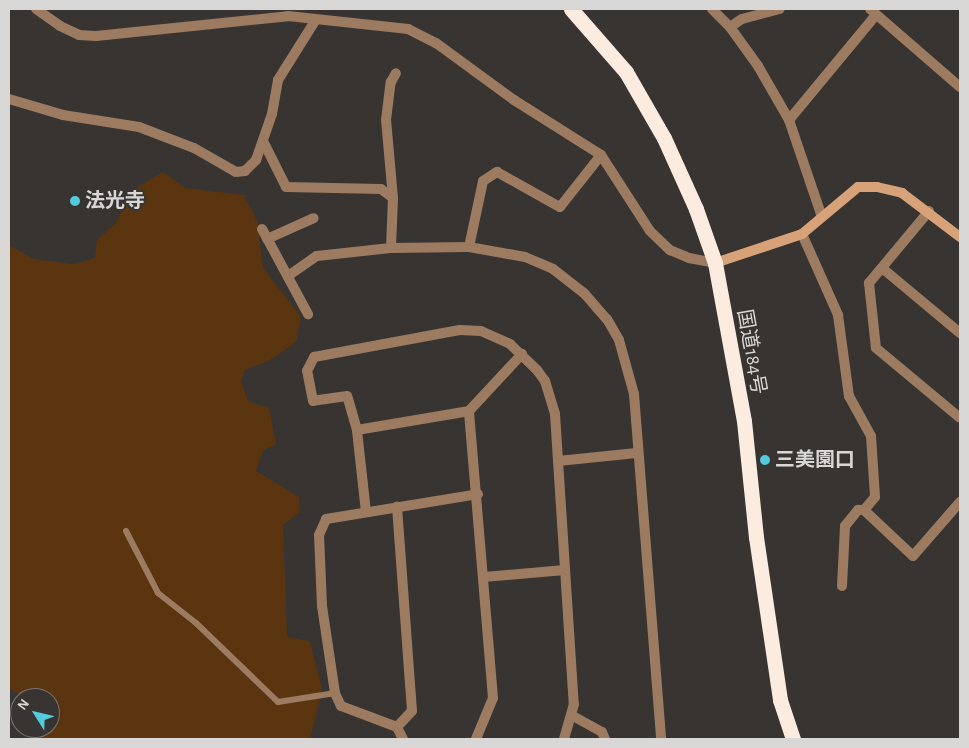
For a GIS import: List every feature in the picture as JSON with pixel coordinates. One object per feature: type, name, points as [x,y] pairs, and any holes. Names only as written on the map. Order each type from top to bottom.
[{"type":"highway","name":"国道184号","points":[[571,9],[626,72],[664,138],[696,209],[715,263],[744,422],[756,537],[777,681],[793,739]]},
{"type":"street","points":[[36,9],[60,26],[79,34],[96,36],[288,16],[408,29],[420,33],[514,100],[601,155],[650,231],[670,250],[715,263],[802,234],[858,187],[877,187],[902,193],[929,211],[960,238]]},
{"type":"street","points":[[712,9],[730,27],[758,66],[789,120],[822,217]]},
{"type":"street","points":[[730,27],[742,19],[780,9]]},
{"type":"street","points":[[789,120],[873,12],[960,87]]},
{"type":"street","points":[[9,99],[63,116],[140,127],[194,148],[236,172],[245,171],[256,160],[263,142],[272,114],[278,80],[315,20]]},
{"type":"street","points":[[391,248],[393,198],[386,120],[391,82],[396,73]]},
{"type":"street","points":[[263,142],[286,187],[381,189],[393,198]]},
{"type":"street","points":[[469,246],[483,180],[497,172],[560,207],[601,155]]},
{"type":"street","points":[[929,211],[869,283],[876,348],[960,418]]},
{"type":"street","points":[[268,239],[314,218]]},
{"type":"street","points":[[262,229],[308,314]]},
{"type":"street","points":[[802,234],[838,315],[849,396],[871,436],[875,497],[864,510]]},
{"type":"street","points":[[288,276],[317,256],[391,248],[469,246],[525,257],[552,268],[584,293],[607,319],[619,340],[634,394],[637,453],[661,739]]},
{"type":"street","points":[[882,268],[960,333]]},
{"type":"street","points":[[366,512],[357,430],[347,396],[313,401],[306,371],[314,357],[460,330],[481,331],[500,339],[522,354],[545,380],[555,414],[572,716],[564,739]]},
{"type":"street","points":[[357,430],[469,411],[522,354]]},
{"type":"street","points":[[469,411],[478,494],[493,698],[476,739]]},
{"type":"street","points":[[558,461],[637,453]]},
{"type":"street","points":[[404,739],[396,728],[341,706],[335,693],[322,606],[319,536],[326,519],[478,494]]},
{"type":"street","points":[[842,586],[845,526],[858,510],[864,510],[913,556],[960,502]]},
{"type":"street","points":[[396,728],[412,711],[397,507]]},
{"type":"street","points":[[484,577],[565,570]]},
{"type":"street","points":[[572,716],[602,732],[605,739]]},
{"type":"lane","points":[[126,531],[158,593],[196,623],[278,702],[335,693]]},
{"type":"shaded area","points":[[163,172],[185,188],[244,195],[257,221],[263,268],[301,317],[296,342],[270,360],[245,370],[241,381],[248,401],[269,408],[276,444],[263,450],[256,471],[299,497],[300,512],[283,525],[287,637],[310,641],[322,690],[310,739],[39,739],[60,738],[60,688],[9,688],[9,245],[33,259],[74,264],[95,258],[97,240],[116,223],[133,190]]},
{"type":"place","name":"法光寺","points":[[75,201]]},
{"type":"place","name":"三美園口","points":[[765,460]]}]
